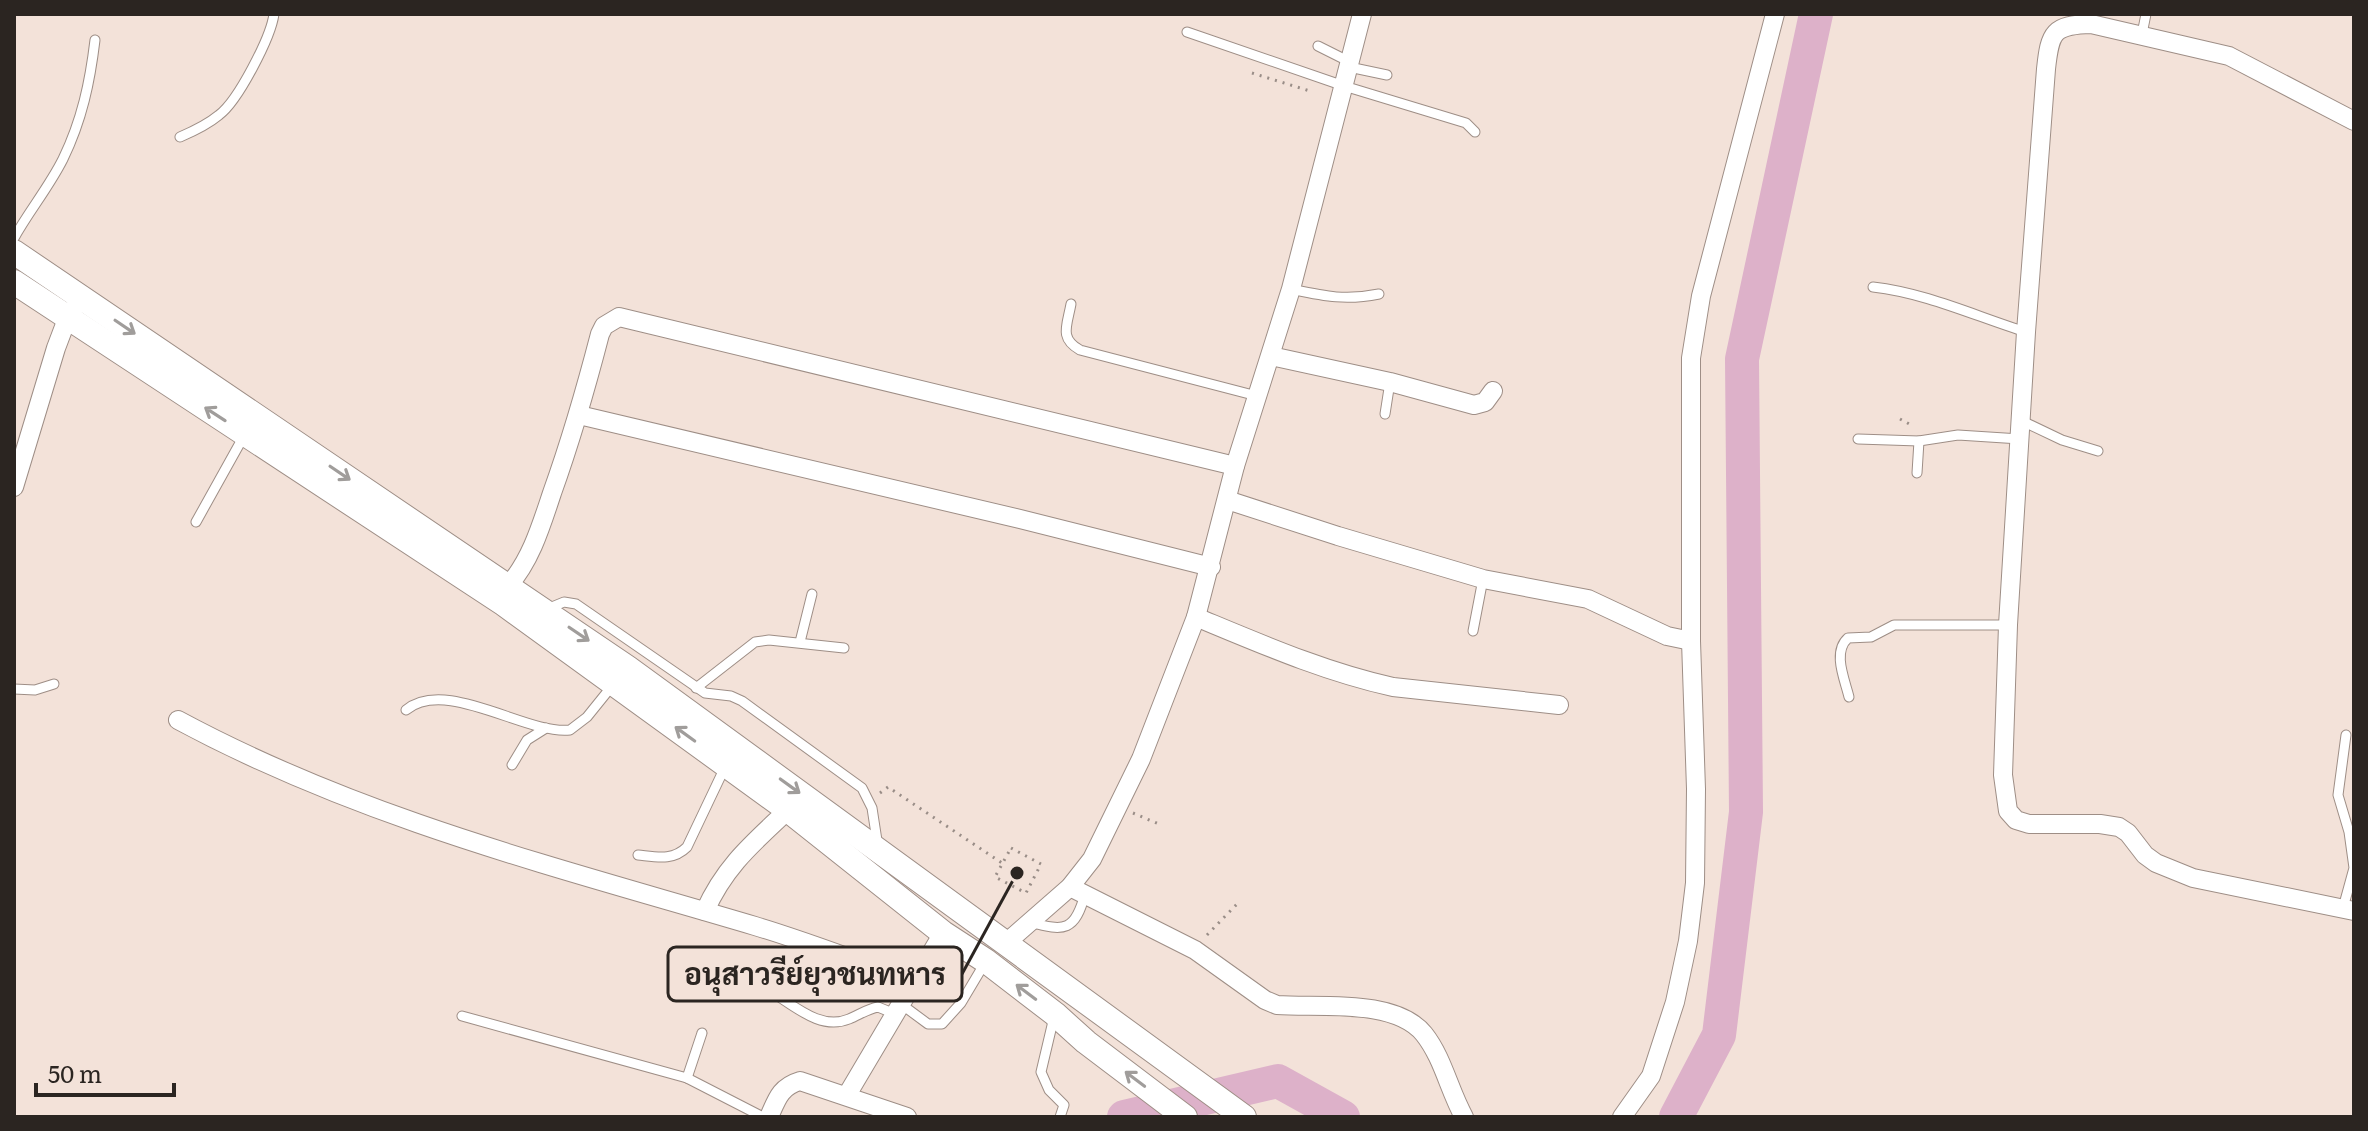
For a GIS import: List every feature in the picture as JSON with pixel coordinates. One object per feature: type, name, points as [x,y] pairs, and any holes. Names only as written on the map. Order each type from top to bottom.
[{"type":"main road","points":[[14,252],[641,677],[1244,1117]]},
{"type":"main road","points":[[14,282],[455,571],[614,683],[788,810],[943,933],[986,961],[1185,1117]]},
{"type":"street","points":[[1006,943],[1030,922],[1078,891],[1141,759],[1196,617],[1235,466],[1291,289],[1362,14]]},
{"type":"street","points":[[1622,1117],[1651,1076],[1675,1002],[1688,941],[1695,883],[1696,789],[1691,641],[1691,358],[1701,296],[1771,15]]},
{"type":"street","points":[[2348,910],[2193,878],[2168,869],[2145,855],[2128,833],[2119,827],[2029,824],[2016,820],[2008,811],[2003,775],[2008,625],[2026,332],[2048,45],[2054,33],[2060,27],[2071,24],[2091,24],[2142,34],[2246,63],[2354,121]]},
{"type":"street","points":[[14,487],[67,319],[81,297]]},
{"type":"street","points":[[508,586],[523,569],[579,415],[600,334],[604,326],[619,317],[1235,466]]},
{"type":"street","points":[[1271,356],[1390,382],[1474,405],[1485,402],[1493,391]]},
{"type":"street","points":[[579,415],[1211,567]]},
{"type":"street","points":[[1227,500],[1351,541],[1483,579],[1588,599],[1667,636],[1691,641]]},
{"type":"street","points":[[1196,617],[1282,653],[1370,682],[1559,705]]},
{"type":"street","points":[[178,720],[239,753],[415,825],[790,937],[916,982]]},
{"type":"street","points":[[705,911],[717,885],[734,861],[788,810]]},
{"type":"street","points":[[1078,891],[1195,950],[1245,988],[1277,1005],[1357,1008],[1411,1021],[1424,1034],[1440,1061],[1464,1117]]},
{"type":"street","points":[[847,1095],[943,933]]},
{"type":"street","points":[[766,1117],[780,1091],[800,1081],[907,1117]]},
{"type":"lane","points":[[180,137],[221,114],[235,98],[263,45],[274,14]]},
{"type":"lane","points":[[2142,34],[2146,14]]},
{"type":"lane","points":[[1187,32],[1342,93],[1466,123],[1475,132]]},
{"type":"lane","points":[[14,238],[63,160],[81,117],[90,85],[95,40]]},
{"type":"lane","points":[[1318,46],[1349,64],[1387,75]]},
{"type":"lane","points":[[1873,287],[1937,300],[2026,332]]},
{"type":"lane","points":[[1291,289],[1337,299],[1379,294]]},
{"type":"lane","points":[[1071,304],[1066,338],[1069,344],[1080,350],[1257,396]]},
{"type":"lane","points":[[1385,414],[1390,382]]},
{"type":"lane","points":[[1858,439],[1919,441],[2020,430],[2098,451]]},
{"type":"lane","points":[[196,522],[245,434]]},
{"type":"lane","points":[[1917,473],[1919,441]]},
{"type":"lane","points":[[1473,631],[1483,579]]},
{"type":"lane","points":[[800,642],[812,594]]},
{"type":"lane","points":[[544,610],[564,602],[576,604],[696,688],[709,695],[725,695],[742,701],[862,788],[872,808],[879,851]]},
{"type":"lane","points":[[1849,697],[1841,668],[1840,649],[1848,638],[1871,637],[1894,625],[2008,625]]},
{"type":"lane","points":[[696,688],[755,642],[800,642],[844,648]]},
{"type":"lane","points":[[406,710],[425,700],[449,702],[491,709],[562,731],[579,725],[614,683]]},
{"type":"lane","points":[[14,689],[35,690],[54,684]]},
{"type":"lane","points":[[512,765],[527,740],[546,728]]},
{"type":"lane","points":[[2346,735],[2338,795],[2349,832],[2354,868],[2348,910]]},
{"type":"lane","points":[[638,855],[679,856],[687,847],[726,764]]},
{"type":"lane","points":[[1030,922],[1050,928],[1069,926],[1076,920],[1078,891]]},
{"type":"lane","points":[[770,991],[819,1021],[833,1023],[848,1020],[878,1007],[898,1009],[928,1024],[942,1024],[961,1003],[986,961]]},
{"type":"lane","points":[[1055,1014],[1041,1072],[1049,1090],[1064,1105],[1060,1117]]},
{"type":"lane","points":[[462,1016],[687,1078],[766,1117]]},
{"type":"lane","points":[[687,1078],[702,1033]]},
{"type":"path","points":[[1252,73],[1342,93]]},
{"type":"path","points":[[888,787],[1002,863]]},
{"type":"path","points":[[1119,807],[1161,825]]},
{"type":"path","points":[[1011,848],[1041,864],[1026,893],[995,877],[1002,863],[1011,848]]},
{"type":"path","points":[[1195,950],[1238,903]]},
{"type":"waterway","points":[[1676,1117],[1719,1035],[1746,812],[1742,359],[1816,14]]},
{"type":"waterway","points":[[1124,1117],[1278,1081],[1343,1117]]},
{"type":"place","name":"อนุสาวรีย์ยุวชนทหาร","points":[[1017,873]]}]
